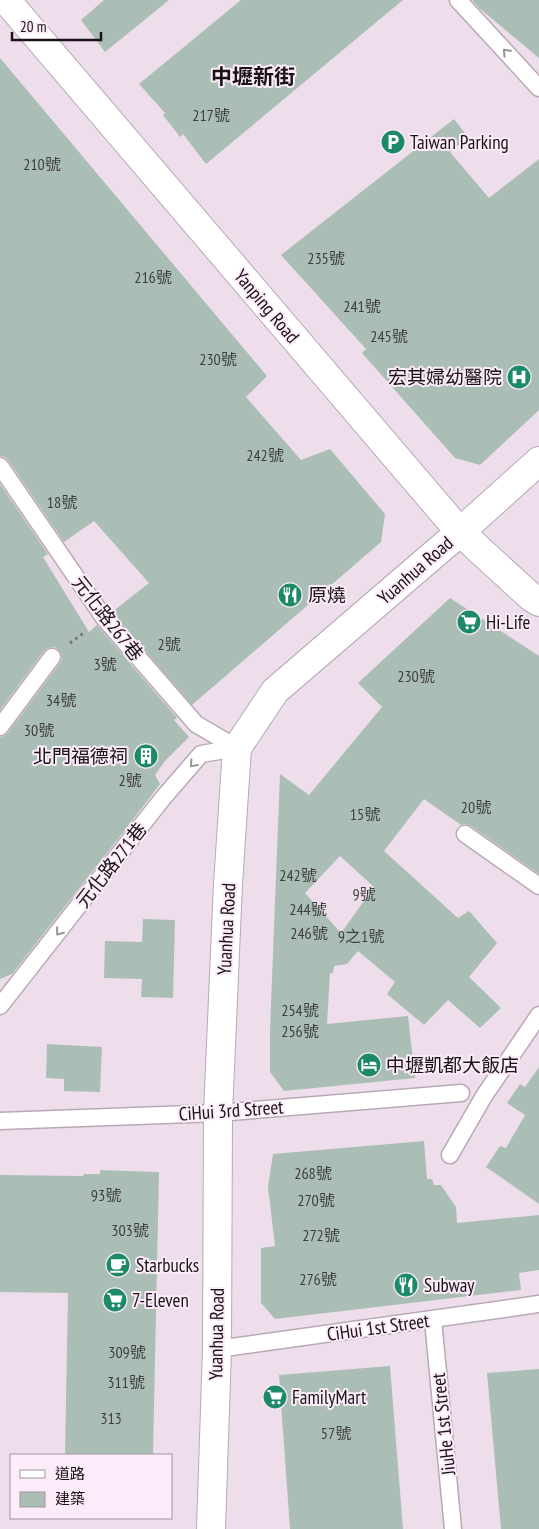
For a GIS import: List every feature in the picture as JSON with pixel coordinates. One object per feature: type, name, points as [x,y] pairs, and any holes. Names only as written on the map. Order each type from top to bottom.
[{"type":"street","name":"Yanping Road","points":[[6,0],[460,532],[531,597],[539,602]]},
{"type":"street","name":"Yuanhua Road","points":[[211,1529],[217,1349],[218,1112],[228,884],[237,748],[275,692],[539,461]]},
{"type":"lane","points":[[458,0],[539,88]]},
{"type":"lane","name":"元化路267巷","points":[[0,466],[104,618],[196,724],[237,748]]},
{"type":"lane","points":[[0,727],[52,657]]},
{"type":"lane","name":"元化路271巷","points":[[3,998],[163,798],[201,754],[237,748]]},
{"type":"lane","points":[[464,834],[539,886]]},
{"type":"lane","points":[[450,1155],[484,1096],[538,1019]]},
{"type":"lane","name":"CiHui 3rd Street","points":[[0,1120],[218,1112],[461,1093]]},
{"type":"lane","name":"CiHui 1st Street","points":[[217,1349],[539,1304]]},
{"type":"lane","name":"JiuHe 1st Street","points":[[433,1320],[453,1529]]},
{"type":"path","points":[[52,657],[104,618]]},
{"type":"building","points":[[104,0],[169,0],[105,52],[81,20]]},
{"type":"building","points":[[241,0],[403,0],[206,164],[183,134],[180,137],[163,115],[165,113],[139,84]]},
{"type":"building","points":[[472,0],[539,0],[539,58],[479,8]]},
{"type":"building","points":[[0,58],[267,376],[246,397],[301,460],[330,449],[385,514],[381,542],[192,705],[112,612],[149,583],[94,521],[64,542],[8,460],[0,456]]},
{"type":"building","points":[[454,119],[468,137],[450,152],[489,198],[539,159],[539,410],[480,465],[455,458],[362,353],[366,349],[281,255]]},
{"type":"building","points":[[0,484],[48,554],[43,557],[89,632],[97,625],[177,718],[174,720],[189,737],[165,761],[155,775],[160,784],[132,821],[12,974],[0,979],[0,737],[8,733],[62,658],[58,649],[54,647],[44,651],[0,710]]},
{"type":"building","points":[[450,598],[539,656],[539,874],[471,826],[461,825],[424,799],[384,851],[458,918],[469,911],[497,943],[469,977],[501,1008],[480,1028],[448,1000],[424,1025],[387,994],[395,982],[358,951],[347,964],[334,966],[333,973],[330,973],[327,1024],[408,1016],[415,1078],[284,1091],[270,1072],[280,774],[309,795],[382,707],[358,683]],"holes":[[[340,856],[374,887],[341,933],[305,893]]]},
{"type":"building","points":[[143,919],[175,920],[173,998],[141,997],[142,979],[104,978],[105,941],[142,942]]},
{"type":"building","points":[[47,1044],[102,1047],[100,1092],[64,1091],[64,1079],[46,1078]]},
{"type":"building","points":[[539,1067],[539,1204],[486,1167],[500,1146],[506,1148],[525,1115],[507,1103],[520,1084],[525,1087]]},
{"type":"building","points":[[424,1141],[427,1179],[432,1179],[434,1185],[441,1185],[456,1207],[457,1223],[539,1215],[539,1270],[519,1273],[521,1290],[275,1319],[261,1303],[261,1248],[275,1246],[268,1187],[273,1154]]},
{"type":"building","points":[[100,1170],[159,1172],[153,1454],[65,1454],[68,1293],[0,1292],[0,1175],[83,1176],[84,1174],[100,1174]]},
{"type":"building","points":[[390,1366],[403,1529],[290,1529],[279,1375]]},
{"type":"building","points":[[539,1369],[539,1529],[501,1529],[487,1373]]},
{"type":"place","name":"Taiwan Parking","points":[[393,142]]},
{"type":"place","name":"宏其婦幼醫院","points":[[519,377]]},
{"type":"place","name":"原燒","points":[[290,595]]},
{"type":"place","name":"Hi-Life","points":[[469,622]]},
{"type":"place","name":"北門福德祠","points":[[146,756]]},
{"type":"place","name":"中壢凱都大飯店","points":[[369,1065]]},
{"type":"place","name":"Starbucks","points":[[118,1265]]},
{"type":"place","name":"Subway","points":[[406,1285]]},
{"type":"place","name":"7-Eleven","points":[[115,1300]]},
{"type":"place","name":"FamilyMart","points":[[275,1397]]},
{"type":"district","name":"中壢新街","points":[[253,77]]}]
